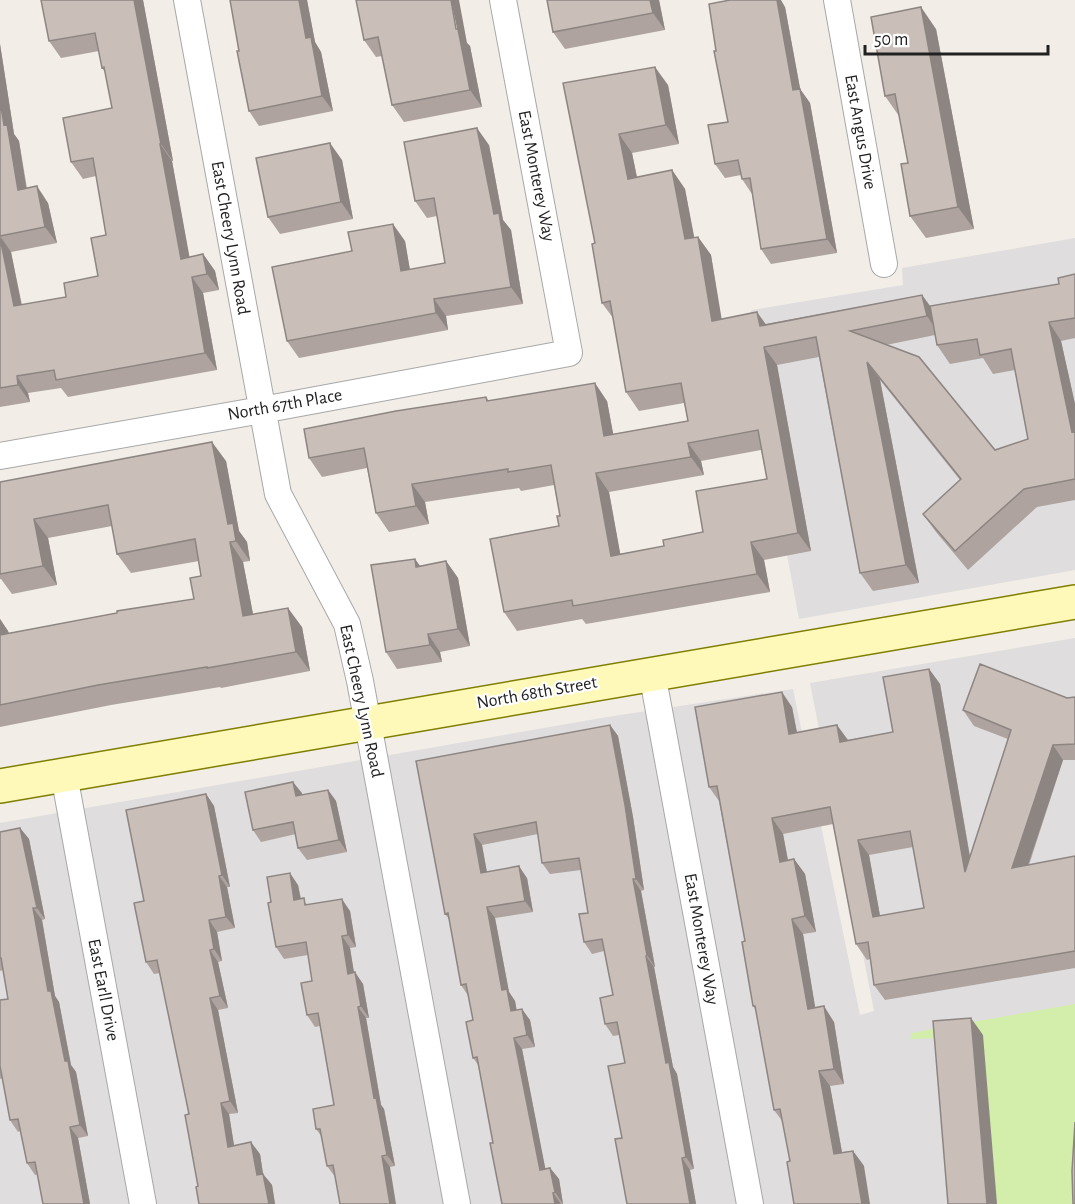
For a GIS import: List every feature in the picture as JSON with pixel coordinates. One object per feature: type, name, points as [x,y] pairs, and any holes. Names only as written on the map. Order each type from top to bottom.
[{"type":"main road","name":"North 68th Street","points":[[0,786],[1075,602]]},
{"type":"street","name":"East Cheery Lynn Road","points":[[187,0],[278,494],[347,624],[360,681],[457,1204]]},
{"type":"street","name":"East Monterey Way","points":[[503,0],[569,353]]},
{"type":"street","name":"East Angus Drive","points":[[837,0],[884,264]]},
{"type":"street","name":"North 67th Place","points":[[0,456],[569,353]]},
{"type":"street","name":"East Monterey Way","points":[[652,673],[750,1204]]},
{"type":"street","name":"East Earll Drive","points":[[64,776],[143,1204]]},
{"type":"shaded area","points":[[1075,238],[1075,570],[799,619],[744,323],[752,310],[903,285],[902,268]]},
{"type":"shaded area","points":[[1075,638],[1075,1204],[0,1204],[0,823],[607,717],[793,689],[860,1015],[874,1011],[810,683]]},
{"type":"green space","points":[[1075,1004],[1075,1204],[997,1204],[945,1038],[910,1039],[912,1033]]},
{"type":"building","points":[[41,0],[134,0],[181,259],[203,254],[207,274],[192,277],[205,353],[56,380],[54,370],[17,376],[18,385],[0,388],[0,238],[14,306],[66,297],[64,283],[98,276],[91,238],[106,235],[93,158],[71,162],[63,118],[112,108],[95,33],[49,41]]},
{"type":"building","points":[[230,0],[299,0],[306,38],[311,37],[322,96],[249,111]]},
{"type":"building","points":[[356,0],[451,0],[470,90],[392,105],[378,37],[364,40]]},
{"type":"building","points":[[547,0],[650,0],[653,13],[553,32]]},
{"type":"building","points":[[730,0],[777,0],[793,90],[800,89],[827,239],[761,249],[750,178],[742,179],[738,160],[715,164],[708,125],[728,122],[714,51],[716,51],[709,4]]},
{"type":"building","points":[[921,7],[958,207],[910,216],[901,164],[908,163],[895,94],[885,96],[871,17]]},
{"type":"building","points":[[655,67],[666,125],[619,134],[628,179],[672,170],[685,239],[698,237],[712,321],[757,312],[760,326],[922,295],[927,316],[850,331],[919,357],[995,450],[1028,439],[1011,349],[980,355],[977,339],[937,345],[930,306],[1059,284],[1058,278],[1075,274],[1075,318],[1049,322],[1072,432],[1075,431],[1075,479],[1024,489],[955,551],[923,514],[961,479],[867,362],[906,565],[860,573],[816,337],[764,347],[798,533],[751,542],[757,574],[573,606],[572,600],[504,612],[490,539],[559,526],[557,516],[560,516],[551,465],[508,472],[508,469],[412,484],[416,506],[376,513],[364,448],[309,458],[304,429],[396,411],[486,397],[487,401],[595,383],[604,436],[688,421],[681,383],[626,392],[610,301],[602,303],[592,244],[595,243],[563,83]],"holes":[[[758,430],[767,479],[696,491],[703,532],[663,540],[664,546],[611,556],[596,473],[691,457],[688,443]]]},
{"type":"building","points":[[0,101],[4,125],[7,124],[18,190],[37,186],[45,227],[0,236]]},
{"type":"building","points":[[477,128],[494,214],[499,213],[511,287],[434,299],[436,313],[287,341],[272,267],[352,251],[348,232],[393,224],[401,271],[445,263],[434,198],[415,201],[404,142]]},
{"type":"building","points":[[330,143],[341,202],[268,217],[256,158]]},
{"type":"building","points":[[212,442],[228,524],[233,523],[236,541],[230,542],[243,616],[288,608],[296,652],[98,685],[0,705],[0,635],[117,613],[117,611],[194,599],[190,578],[201,576],[195,539],[117,554],[108,505],[34,519],[43,566],[0,574],[0,482]]},
{"type":"building","points":[[415,559],[416,567],[446,561],[458,629],[428,634],[430,645],[386,652],[371,565]]},
{"type":"building","points":[[980,664],[1067,698],[1075,697],[1075,744],[1053,745],[1012,868],[1075,856],[1075,951],[874,985],[868,942],[856,944],[830,807],[772,818],[780,862],[794,859],[805,916],[792,919],[808,1009],[824,1006],[834,1069],[819,1071],[834,1154],[853,1151],[862,1204],[794,1204],[787,1162],[790,1161],[780,1109],[774,1110],[755,1006],[753,1006],[742,942],[745,941],[717,786],[709,787],[695,707],[782,692],[789,734],[837,725],[840,742],[893,732],[883,677],[929,669],[965,872],[1011,730],[963,710]],"holes":[[[910,831],[924,908],[873,917],[858,840]]]},
{"type":"building","points":[[610,725],[625,805],[636,879],[633,879],[646,956],[666,1063],[669,1062],[686,1157],[682,1158],[690,1204],[627,1204],[615,1139],[622,1138],[608,1066],[625,1063],[617,1022],[605,1024],[600,998],[613,995],[602,939],[584,942],[579,914],[588,913],[579,858],[542,863],[536,822],[474,834],[481,873],[519,866],[525,901],[487,907],[502,990],[507,989],[511,1011],[522,1009],[527,1035],[514,1038],[540,1170],[550,1168],[555,1192],[553,1193],[555,1204],[502,1204],[477,1057],[473,1058],[466,1022],[473,1020],[466,984],[461,985],[448,913],[445,914],[416,761]]},
{"type":"building","points":[[293,782],[296,796],[328,790],[339,840],[298,848],[293,822],[253,830],[245,792]]},
{"type":"building","points":[[206,794],[222,875],[219,876],[226,917],[209,920],[214,949],[210,950],[220,996],[210,998],[230,1101],[221,1103],[228,1147],[251,1142],[257,1175],[263,1174],[269,1204],[199,1204],[196,1187],[198,1186],[185,1115],[189,1114],[157,960],[146,962],[134,903],[144,901],[126,810]]},
{"type":"building","points":[[20,828],[37,908],[33,908],[48,991],[51,991],[65,1061],[68,1061],[80,1125],[70,1127],[84,1204],[43,1204],[35,1162],[27,1163],[18,1119],[10,1120],[0,1066],[0,1000],[8,999],[0,958],[0,832]]},
{"type":"building","points":[[290,873],[294,900],[304,898],[305,905],[342,899],[348,935],[342,936],[348,974],[355,972],[361,1006],[358,1007],[387,1155],[382,1156],[390,1204],[340,1204],[333,1165],[327,1166],[320,1129],[316,1129],[313,1109],[334,1105],[318,1013],[307,1015],[301,983],[312,981],[306,942],[276,947],[268,903],[271,902],[267,877]]},
{"type":"building","points":[[971,1018],[987,1204],[948,1204],[933,1021]]},
{"type":"building","points":[[1075,1122],[1075,1204],[1073,1204],[1072,1171]]}]
